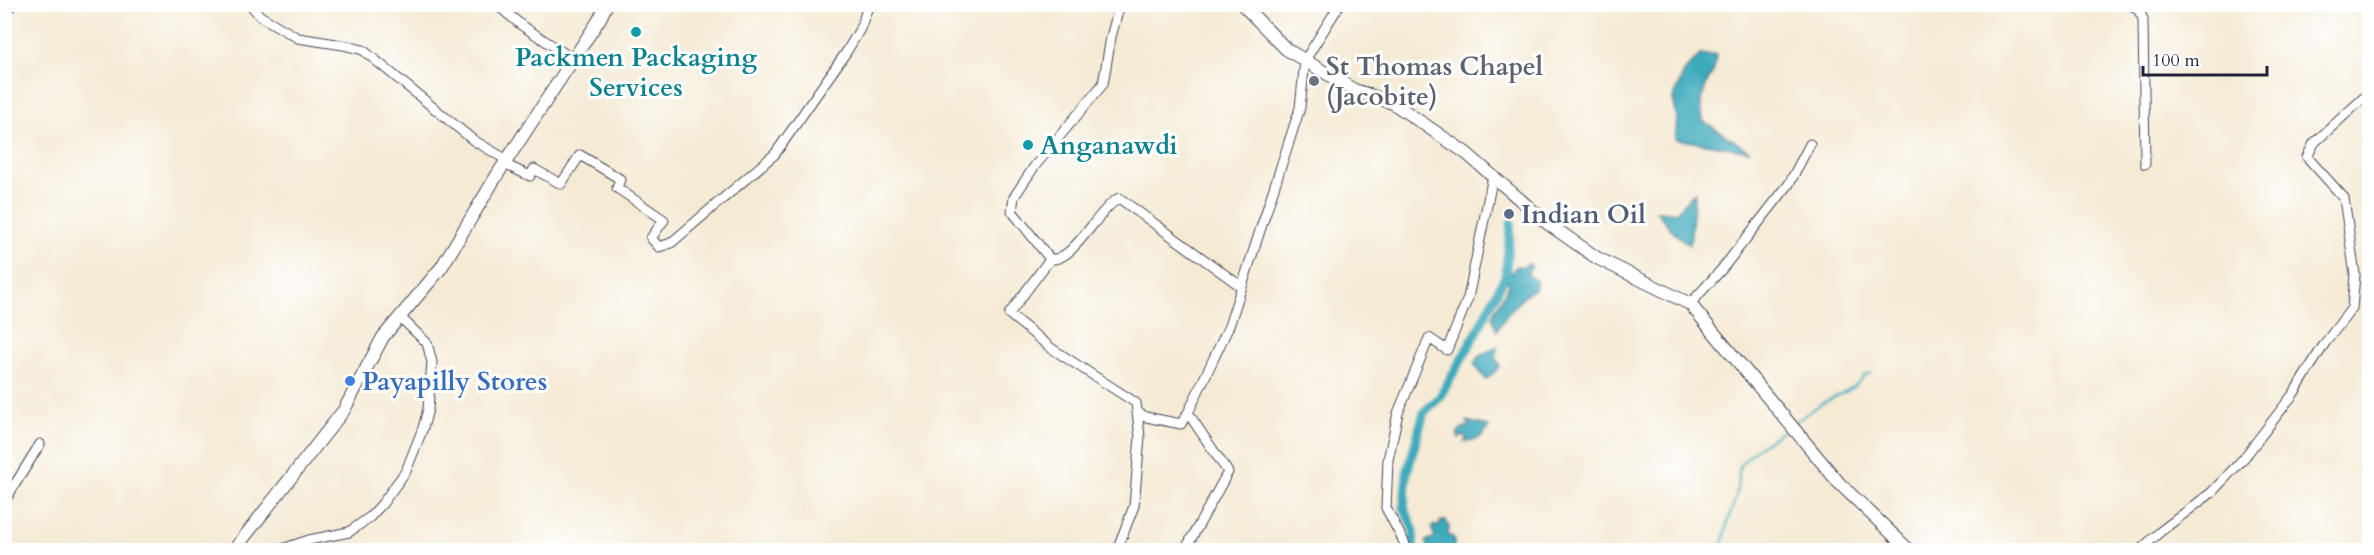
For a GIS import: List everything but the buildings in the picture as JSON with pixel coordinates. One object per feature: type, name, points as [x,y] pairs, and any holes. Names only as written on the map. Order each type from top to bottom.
[{"type":"main road","points":[[234,550],[344,410],[383,336],[441,268],[505,162],[607,4]]},
{"type":"main road","points":[[1242,4],[1286,49],[1354,90],[1393,103],[1466,153],[1547,223],[1597,258],[1690,304],[1839,483],[1909,550]]},
{"type":"street","points":[[4,12],[14,4]]},
{"type":"street","points":[[250,4],[261,16],[298,38],[363,50],[473,140],[530,176],[534,169],[561,184],[580,155],[620,179],[617,188],[664,220],[651,238],[659,248],[671,243],[775,153],[847,51],[860,29],[868,4]]},
{"type":"street","points":[[496,4],[521,25],[573,59]]},
{"type":"street","points":[[1050,260],[1012,211],[1014,198],[1034,167],[1103,84],[1111,37],[1120,4]]},
{"type":"street","points":[[1137,412],[1146,417],[1181,424],[1188,413],[1229,326],[1300,108],[1305,60],[1340,4]]},
{"type":"street","points":[[2131,4],[2139,11],[2143,19],[2145,164]]},
{"type":"street","points":[[2140,550],[2160,531],[2211,492],[2244,458],[2294,393],[2325,343],[2352,308],[2355,275],[2344,198],[2307,157],[2314,143],[2370,92]]},
{"type":"street","points":[[1690,304],[1722,269],[1789,184],[1810,144]]},
{"type":"street","points":[[1402,550],[1405,544],[1386,508],[1388,460],[1398,413],[1429,338],[1447,350],[1464,309],[1492,176]]},
{"type":"street","points":[[1117,550],[1134,506],[1140,437],[1136,403],[1051,348],[1010,314],[1050,260],[1062,258],[1077,244],[1100,215],[1119,198],[1242,286]]},
{"type":"street","points":[[279,550],[309,540],[349,532],[370,517],[406,471],[428,409],[432,362],[427,343],[400,316]]},
{"type":"street","points":[[1185,550],[1228,472],[1188,413]]},
{"type":"street","points":[[4,502],[40,444]]},
{"type":"water","points":[[1700,55],[1716,55],[1714,70],[1707,82],[1701,101],[1703,121],[1750,151],[1675,139],[1677,119],[1673,98],[1685,70]]},
{"type":"water","points":[[1695,192],[1690,245],[1675,234],[1656,211],[1676,212]]},
{"type":"water","points":[[1528,263],[1532,267],[1527,273],[1537,282],[1535,289],[1514,307],[1497,331],[1492,316],[1509,285],[1505,276],[1516,266],[1524,267]]},
{"type":"water","points":[[1497,346],[1496,358],[1500,367],[1486,380],[1474,364],[1478,357]]},
{"type":"water","points":[[1467,421],[1489,426],[1480,438],[1464,442],[1467,439],[1464,436],[1459,438],[1457,434],[1461,429],[1469,426]]},
{"type":"water","points":[[1441,521],[1446,521],[1449,527],[1448,535],[1454,538],[1454,550],[1428,550],[1426,541],[1435,537],[1431,528],[1434,525],[1438,527]]},
{"type":"waterway","points":[[1413,550],[1414,531],[1404,507],[1407,473],[1424,412],[1439,398],[1477,332],[1505,276],[1511,223]]},
{"type":"waterway","points":[[1794,423],[1819,405],[1854,387],[1865,375],[1871,373]]},
{"type":"waterway","points":[[1722,550],[1727,523],[1736,497],[1740,465],[1756,449],[1787,428]]},
{"type":"place","name":"Packmen Packaging Services","points":[[636,32]]},
{"type":"place","name":"St Thomas Chapel (Jacobite)","points":[[1314,81]]},
{"type":"place","name":"Anganawdi","points":[[1028,145]]},
{"type":"place","name":"Indian Oil","points":[[1509,214]]},
{"type":"place","name":"Payapilly Stores","points":[[350,381]]}]
